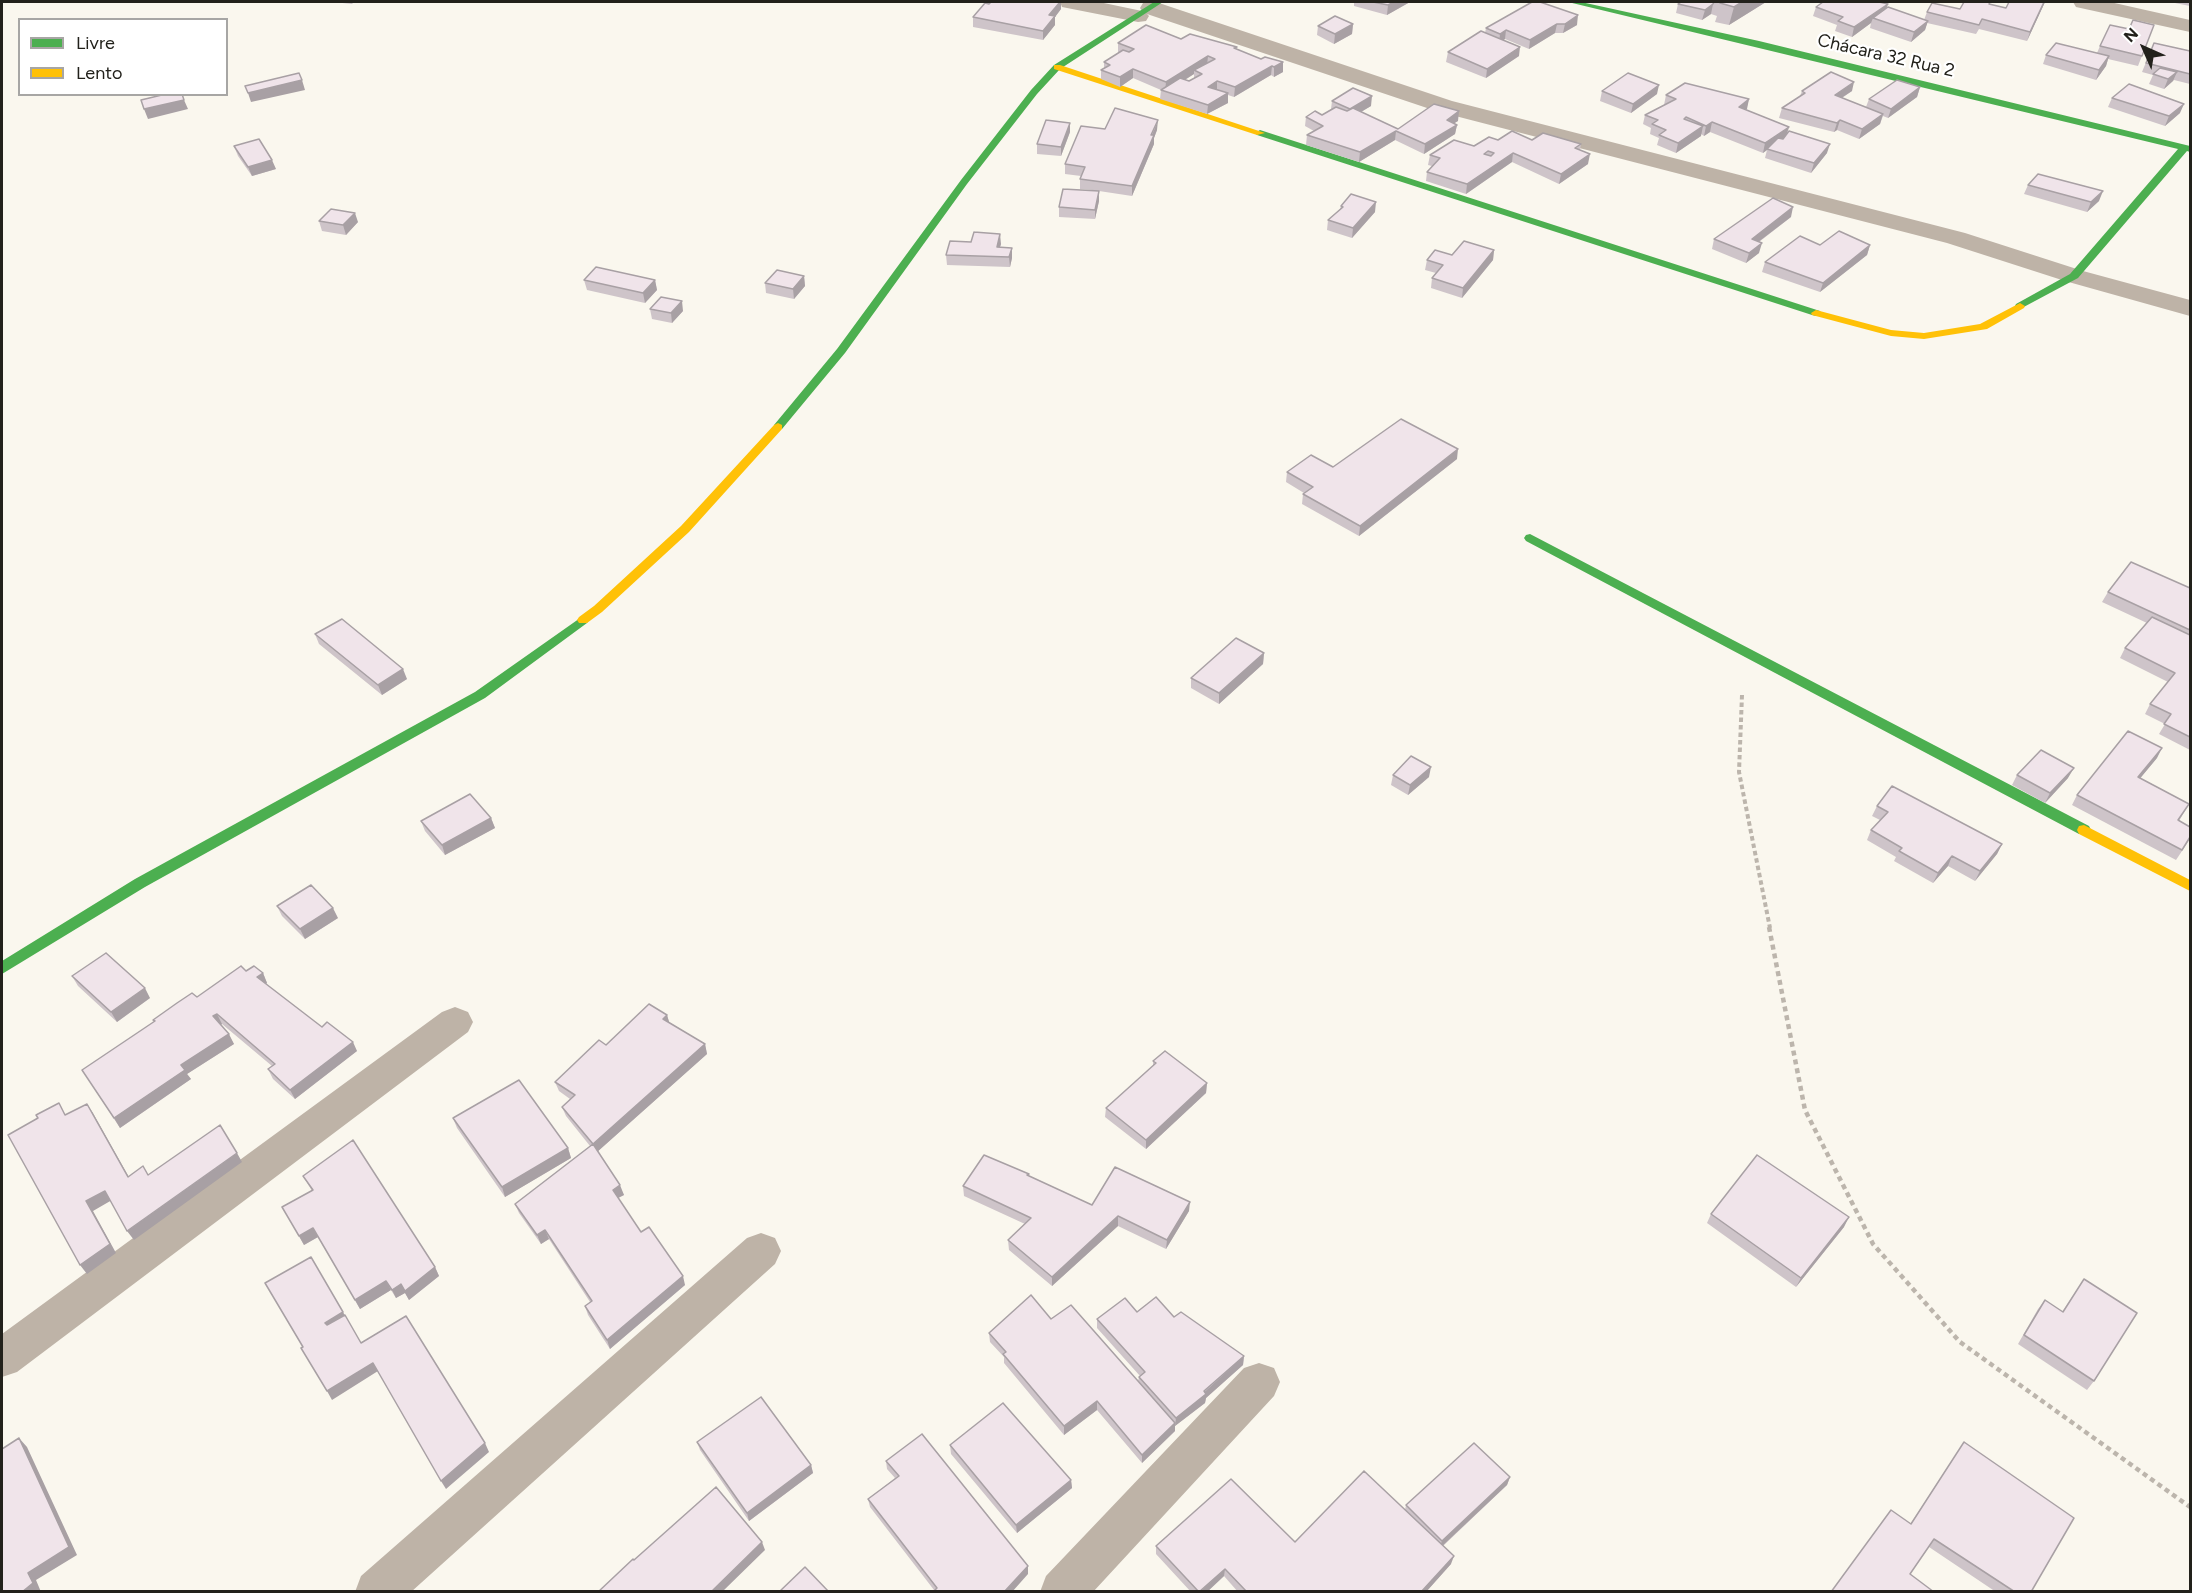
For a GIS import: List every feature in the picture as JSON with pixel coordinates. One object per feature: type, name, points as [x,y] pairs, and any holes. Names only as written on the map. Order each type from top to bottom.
[{"type":"street","points":[[1070,2],[1150,8],[1444,106],[1956,238],[2074,276],[2190,308]]},
{"type":"street","name":"Chácara 32 Rua 2","points":[[1572,2],[1827,60],[1963,93],[1998,105],[2187,149]]},
{"type":"street","points":[[2084,2],[2190,26]]},
{"type":"street","points":[[2,968],[140,883],[480,695],[598,609],[685,529],[768,439],[841,351],[964,182],[1034,92],[1057,67],[1150,8]]},
{"type":"street","points":[[1057,67],[1840,321],[1891,333],[1924,336],[1983,327],[2074,276],[2187,149]]},
{"type":"street","points":[[1530,538],[2190,886]]},
{"type":"street","points":[[2,1358],[454,1022]]},
{"type":"street","points":[[377,1592],[761,1251]]},
{"type":"street","points":[[1062,1592],[1259,1382]]},
{"type":"path","points":[[1744,651],[1739,772],[1804,1110],[1873,1244],[1960,1342],[2190,1507]]},
{"type":"building","points":[[1060,2],[1049,15],[1055,16],[1043,31],[973,17],[985,3]]},
{"type":"building","points":[[1373,2],[1394,2],[1388,5]]},
{"type":"building","points":[[1532,2],[1540,2],[1578,15],[1565,24],[1557,24],[1530,40],[1506,30],[1500,34],[1486,28]]},
{"type":"building","points":[[1681,2],[1714,2],[1705,10],[1678,4]]},
{"type":"building","points":[[1742,2],[1734,7],[1720,3]]},
{"type":"building","points":[[1823,2],[1888,4],[1854,27],[1838,21],[1843,17],[1816,7]]},
{"type":"building","points":[[1964,2],[1990,2],[1989,4],[2006,8],[2009,2],[2044,2],[2030,32],[1982,19],[1979,25],[1927,12],[1932,3],[1960,9]]},
{"type":"building","points":[[1888,7],[1928,21],[1914,32],[1873,18]]},
{"type":"building","points":[[1335,16],[1353,24],[1335,34],[1318,26]]},
{"type":"building","points":[[2133,20],[2154,25],[2142,56],[2100,46],[2110,25],[2129,29]]},
{"type":"building","points":[[1146,25],[1181,39],[1190,34],[1237,47],[1234,48],[1261,59],[1265,57],[1283,62],[1235,87],[1217,81],[1208,87],[1228,93],[1208,105],[1161,90],[1180,78],[1189,81],[1202,74],[1194,70],[1215,59],[1208,56],[1166,82],[1133,69],[1120,77],[1101,70],[1110,65],[1104,62],[1123,50],[1129,52],[1134,49],[1118,43]]},
{"type":"building","points":[[1481,31],[1520,47],[1487,69],[1448,52]]},
{"type":"building","points":[[2056,43],[2109,56],[2099,70],[2046,55]]},
{"type":"building","points":[[2154,43],[2190,51],[2190,74],[2146,63]]},
{"type":"building","points":[[2160,68],[2177,72],[2168,79],[2153,74]]},
{"type":"building","points":[[1831,72],[1854,82],[1835,95],[1883,114],[1862,129],[1840,120],[1837,123],[1782,108],[1805,93],[1802,91]]},
{"type":"building","points":[[299,73],[302,80],[248,93],[245,86]]},
{"type":"building","points":[[1628,73],[1659,85],[1633,104],[1602,91]]},
{"type":"building","points":[[1897,80],[1920,87],[1891,109],[1869,99]]},
{"type":"building","points":[[1685,83],[1749,99],[1739,107],[1789,127],[1765,143],[1712,122],[1706,126],[1686,117],[1684,119],[1703,126],[1678,143],[1659,135],[1666,130],[1652,124],[1658,120],[1645,115],[1676,99],[1666,95]]},
{"type":"building","points":[[2129,84],[2184,104],[2169,116],[2112,98]]},
{"type":"building","points":[[1353,88],[1372,96],[1350,109],[1332,101]]},
{"type":"building","points":[[158,96],[183,96],[184,100],[144,109],[141,100]]},
{"type":"building","points":[[1434,104],[1459,111],[1447,120],[1457,125],[1425,144],[1396,131],[1360,152],[1307,135],[1323,126],[1306,117],[1315,111],[1322,115],[1336,107],[1347,111],[1353,108],[1398,129]]},
{"type":"building","points":[[1115,108],[1158,120],[1132,186],[1080,179],[1085,167],[1065,164],[1081,126],[1105,129]]},
{"type":"building","points":[[1046,120],[1070,123],[1061,147],[1037,144]]},
{"type":"building","points":[[1512,131],[1532,140],[1543,133],[1581,144],[1575,148],[1590,154],[1561,174],[1513,153],[1467,184],[1427,172],[1440,158],[1430,155],[1454,140],[1474,146],[1489,137],[1498,140]],"holes":[[[1488,151],[1494,153],[1491,156],[1484,154]]]},
{"type":"building","points":[[1789,131],[1830,144],[1814,163],[1767,149],[1778,138],[1783,139]]},
{"type":"building","points":[[259,139],[272,160],[248,167],[234,146]]},
{"type":"building","points":[[2038,174],[2103,191],[2091,202],[2028,185]]},
{"type":"building","points":[[1063,189],[1099,191],[1095,210],[1059,207]]},
{"type":"building","points":[[1351,194],[1376,202],[1353,228],[1328,220],[1343,207],[1341,206]]},
{"type":"building","points":[[1773,198],[1793,207],[1752,239],[1762,243],[1749,253],[1714,239]]},
{"type":"building","points":[[331,209],[355,213],[343,225],[319,221]]},
{"type":"building","points":[[1839,231],[1870,245],[1823,283],[1765,262],[1800,236],[1820,245]]},
{"type":"building","points":[[974,232],[1000,234],[997,247],[1012,248],[1009,257],[946,255],[950,241],[971,242]]},
{"type":"building","points":[[1464,241],[1494,250],[1463,288],[1432,278],[1443,265],[1427,260],[1435,250],[1452,255]]},
{"type":"building","points":[[596,267],[655,280],[643,293],[584,280]]},
{"type":"building","points":[[777,270],[804,276],[793,289],[765,283]]},
{"type":"building","points":[[661,297],[682,301],[671,313],[650,309]]},
{"type":"building","points":[[1401,419],[1458,449],[1360,526],[1303,494],[1313,487],[1287,472],[1311,455],[1333,467]]},
{"type":"building","points":[[2131,562],[2190,588],[2190,630],[2108,592]]},
{"type":"building","points":[[2152,617],[2190,635],[2190,737],[2164,724],[2171,714],[2150,704],[2175,673],[2125,648]]},
{"type":"building","points":[[342,619],[403,669],[378,685],[315,634]]},
{"type":"building","points":[[1236,638],[1264,653],[1219,693],[1191,678]]},
{"type":"building","points":[[2128,731],[2162,748],[2138,777],[2189,804],[2178,820],[2190,827],[2190,837],[2182,850],[2077,795]]},
{"type":"building","points":[[2041,750],[2074,768],[2050,793],[2017,775]]},
{"type":"building","points":[[1411,756],[1431,767],[1410,785],[1393,775]]},
{"type":"building","points":[[1892,786],[2002,844],[1980,871],[1952,856],[1938,873],[1899,851],[1902,848],[1871,830],[1888,812],[1877,806]]},
{"type":"building","points":[[470,794],[491,818],[442,845],[421,821]]},
{"type":"building","points":[[311,885],[333,908],[300,929],[277,906]]},
{"type":"building","points":[[106,953],[145,988],[111,1012],[72,976]]},
{"type":"building","points":[[241,966],[246,971],[254,966],[263,973],[257,977],[322,1027],[327,1022],[353,1042],[290,1090],[268,1069],[275,1064],[217,1014],[213,1016],[229,1034],[181,1065],[185,1070],[114,1118],[82,1070],[192,993],[197,997]]},
{"type":"building","points":[[649,1004],[667,1015],[663,1019],[705,1044],[593,1144],[562,1107],[575,1095],[555,1082],[599,1040],[606,1045]]},
{"type":"building","points":[[1165,1051],[1207,1083],[1146,1140],[1106,1108],[1156,1063],[1153,1061]]},
{"type":"building","points":[[519,1080],[568,1148],[502,1187],[453,1118]]},
{"type":"building","points":[[59,1103],[65,1115],[87,1104],[128,1177],[143,1166],[148,1175],[220,1125],[237,1153],[127,1231],[105,1191],[86,1201],[110,1244],[80,1265],[8,1135],[38,1118],[36,1115]]},
{"type":"building","points":[[353,1140],[435,1267],[405,1291],[401,1284],[392,1290],[386,1281],[355,1300],[313,1228],[299,1236],[282,1207],[313,1190],[303,1176]]},
{"type":"building","points":[[593,1144],[620,1185],[613,1190],[641,1232],[649,1227],[683,1276],[607,1340],[585,1306],[592,1301],[545,1230],[537,1235],[515,1204]]},
{"type":"building","points":[[984,1155],[1092,1205],[1115,1167],[1190,1202],[1167,1240],[1118,1216],[1052,1277],[1008,1240],[1031,1218],[963,1186]]},
{"type":"building","points":[[1757,1155],[1849,1217],[1801,1278],[1711,1214]]},
{"type":"building","points":[[311,1257],[343,1312],[325,1323],[327,1325],[345,1315],[361,1343],[406,1316],[485,1443],[441,1481],[373,1363],[327,1391],[301,1348],[303,1347],[265,1283]]},
{"type":"building","points":[[2084,1279],[2137,1313],[2094,1381],[2024,1335],[2045,1300],[2063,1312]]},
{"type":"building","points":[[1031,1295],[1051,1319],[1071,1305],[1175,1423],[1142,1455],[1097,1401],[1064,1426],[1003,1354],[1006,1352],[989,1333]]},
{"type":"building","points":[[1156,1297],[1174,1317],[1181,1312],[1244,1356],[1204,1391],[1206,1394],[1176,1418],[1139,1377],[1145,1372],[1097,1319],[1125,1298],[1137,1312]]},
{"type":"building","points":[[761,1397],[811,1465],[747,1513],[697,1442]]},
{"type":"building","points":[[1003,1403],[1071,1480],[1016,1525],[950,1445]]},
{"type":"building","points":[[922,1434],[1028,1566],[1004,1592],[933,1592],[937,1588],[868,1499],[899,1476],[886,1461]]},
{"type":"building","points":[[19,1438],[69,1547],[28,1573],[33,1583],[22,1592],[2,1592],[2,1449]]},
{"type":"building","points":[[1964,1442],[2074,1518],[2031,1592],[2015,1592],[1934,1539],[1910,1574],[1934,1592],[1831,1592],[1891,1510],[1911,1524]]},
{"type":"building","points":[[1474,1443],[1510,1477],[1442,1541],[1406,1505]]},
{"type":"building","points":[[1364,1471],[1454,1556],[1421,1592],[1247,1592],[1225,1569],[1199,1592],[1156,1546],[1231,1479],[1295,1542]]},
{"type":"building","points":[[716,1487],[762,1542],[711,1592],[598,1592],[633,1559]]},
{"type":"building","points":[[805,1567],[829,1592],[779,1592]]},
{"type":"traffic: fast","points":[[778,427],[841,351],[964,182],[1034,92],[1057,67],[1159,2]]},
{"type":"traffic: fast","points":[[1572,2],[1759,44],[2190,149]]},
{"type":"traffic: fast","points":[[1260,133],[1816,313]]},
{"type":"traffic: fast","points":[[2020,306],[2074,276],[2184,148]]},
{"type":"traffic: fast","points":[[1530,538],[2084,830]]},
{"type":"traffic: fast","points":[[2,968],[140,883],[480,695],[583,620]]},
{"type":"traffic: slow","points":[[1057,67],[1260,133]]},
{"type":"traffic: slow","points":[[1816,313],[1891,333],[1924,336],[1983,327],[2020,306]]},
{"type":"traffic: slow","points":[[583,620],[685,529],[778,427]]},
{"type":"traffic: slow","points":[[2084,830],[2190,886]]}]
